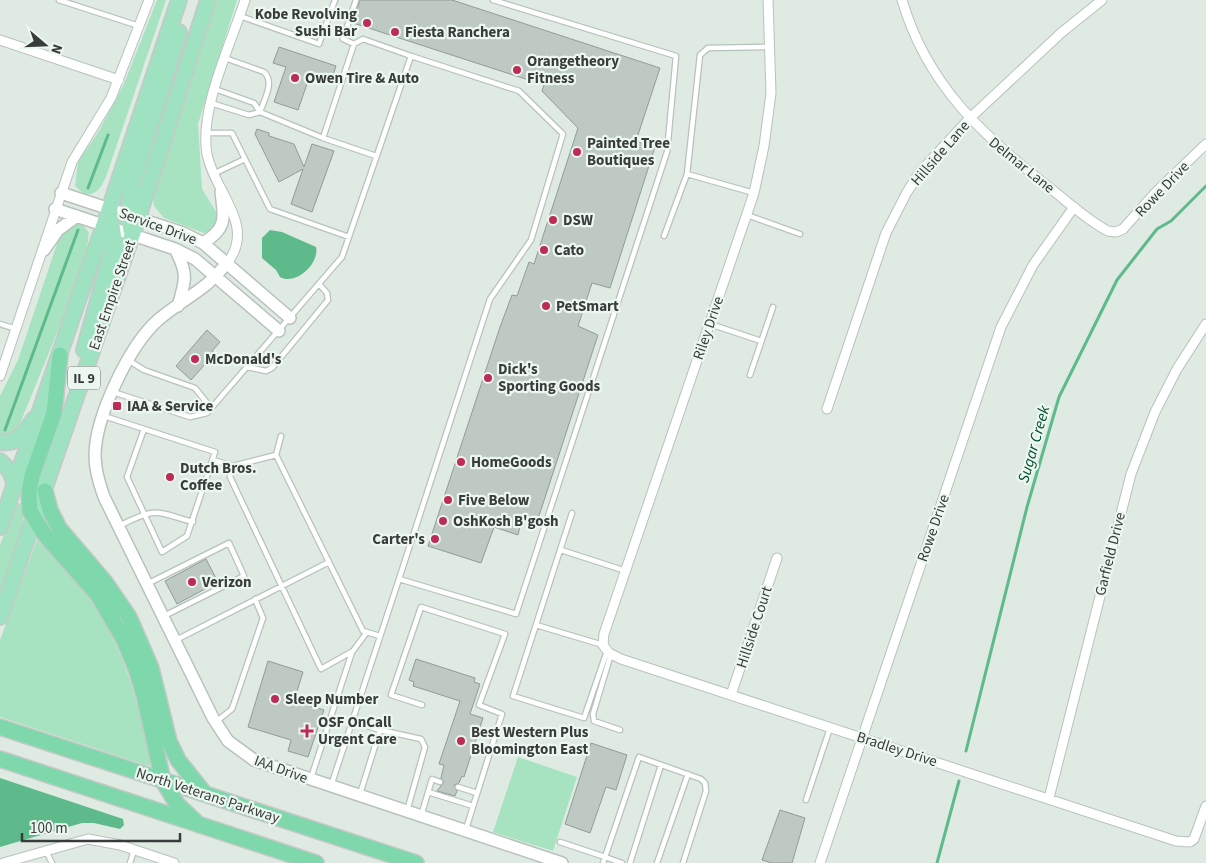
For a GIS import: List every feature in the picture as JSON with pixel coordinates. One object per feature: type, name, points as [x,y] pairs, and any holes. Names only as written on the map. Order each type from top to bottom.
[{"type":"highway","points":[[60,355],[54,413],[29,492],[30,510],[35,520],[98,595],[124,640],[144,695],[163,781],[177,804],[199,825]]},
{"type":"highway","points":[[45,491],[50,510],[59,528],[105,582],[129,617],[151,668],[169,741],[178,760],[206,795]]},
{"type":"highway","name":"North Veterans Parkway","points":[[0,727],[416,863]]},
{"type":"highway","name":"North Veterans Parkway","points":[[0,760],[316,863]]},
{"type":"main road","name":"East Empire Street","points":[[0,527],[60,355],[108,227],[110,208],[180,0]]},
{"type":"main road","points":[[133,216],[133,181],[182,24],[180,0]]},
{"type":"main road","name":"East Empire Street","points":[[0,617],[132,235],[133,216],[208,0]]},
{"type":"main road","points":[[81,385],[78,370],[114,239],[108,227]]},
{"type":"main road","points":[[0,442],[11,442],[23,435],[44,403]]},
{"type":"main road","points":[[0,461],[10,471],[15,486]]},
{"type":"street","points":[[0,376],[44,250],[55,209],[77,152],[99,119],[119,80],[150,0]]},
{"type":"street","points":[[228,262],[236,248],[238,224],[231,206],[212,174],[205,133],[210,103],[245,0]]},
{"type":"street","name":"Riley Drive","points":[[606,650],[604,634],[754,193],[769,121],[771,93],[768,0]]},
{"type":"street","name":"Delmar Lane","points":[[902,0],[913,32],[928,61],[969,119],[1008,156],[1074,207],[1101,227],[1116,232]]},
{"type":"street","name":"Hillside Lane","points":[[827,409],[886,233],[920,172],[969,119],[1061,33],[1102,0]]},
{"type":"street","points":[[0,40],[119,80]]},
{"type":"street","name":"Rowe Drive","points":[[1116,232],[1123,229],[1156,192],[1206,144]]},
{"type":"street","points":[[203,243],[220,229],[224,218],[221,192]]},
{"type":"street","name":"Service Drive","points":[[61,193],[183,233],[203,243],[228,262],[290,318]]},
{"type":"street","name":"Rowe Drive","points":[[820,863],[1001,327],[1033,264],[1074,207]]},
{"type":"street","name":"Service Drive","points":[[55,209],[175,249],[195,258],[279,331]]},
{"type":"street","points":[[44,250],[58,230],[77,216]]},
{"type":"street","points":[[175,249],[185,268],[185,284],[178,306]]},
{"type":"street","name":"IAA Drive","points":[[228,262],[215,276],[148,330],[127,360],[104,416],[96,447],[99,482],[215,723],[228,741],[246,756],[562,863]]},
{"type":"street","name":"Garfield Drive","points":[[1049,798],[1131,474],[1146,432],[1166,388],[1206,324]]},
{"type":"street","name":"Hillside Court","points":[[731,695],[776,558]]},
{"type":"street","name":"Bradley Drive","points":[[606,650],[731,695],[1176,841],[1185,843],[1193,840],[1206,806]]},
{"type":"street","points":[[3,863],[88,838],[103,840],[158,860],[174,863]]},
{"type":"lane","points":[[61,0],[139,26]]},
{"type":"lane","points":[[240,16],[319,44],[335,0]]},
{"type":"lane","points":[[354,44],[343,39],[356,0]]},
{"type":"lane","points":[[399,579],[516,614],[667,152],[676,56],[493,0]]},
{"type":"lane","points":[[323,138],[354,44],[363,39],[519,91],[563,134],[531,240],[490,299],[331,786]]},
{"type":"lane","points":[[664,236],[687,174],[700,55],[703,50],[708,48],[769,47]]},
{"type":"lane","points":[[113,392],[190,417],[207,413],[342,257],[411,56]]},
{"type":"lane","points":[[225,58],[264,72],[268,76],[269,84],[260,112]]},
{"type":"lane","points":[[215,89],[254,103],[260,112],[323,138],[376,156]]},
{"type":"lane","points":[[210,103],[249,115],[260,112]]},
{"type":"lane","points":[[205,133],[232,133],[270,209],[349,237]]},
{"type":"lane","points":[[212,174],[245,159]]},
{"type":"lane","points":[[687,174],[754,193]]},
{"type":"lane","points":[[747,215],[800,234]]},
{"type":"lane","points":[[247,367],[266,371],[272,368],[328,300],[327,293],[319,284]]},
{"type":"lane","points":[[750,375],[773,307]]},
{"type":"lane","points":[[0,324],[17,330]]},
{"type":"lane","points":[[710,324],[762,341]]},
{"type":"lane","points":[[127,360],[144,370],[195,388],[211,408]]},
{"type":"lane","points":[[104,416],[215,452],[187,536],[162,552],[127,476],[144,429]]},
{"type":"lane","points":[[281,436],[276,455],[363,631],[380,636]]},
{"type":"lane","points":[[213,460],[233,466],[276,455]]},
{"type":"lane","points":[[233,466],[230,476],[280,586],[321,669],[352,652]]},
{"type":"lane","points":[[119,527],[144,513],[154,511],[193,522]]},
{"type":"lane","points":[[572,513],[513,696],[584,718],[606,650]]},
{"type":"lane","points":[[147,584],[229,543],[244,576],[163,616]]},
{"type":"lane","points":[[560,550],[626,572]]},
{"type":"lane","points":[[174,640],[329,562]]},
{"type":"lane","points":[[215,723],[232,709],[263,618],[255,599]]},
{"type":"lane","points":[[422,705],[391,695],[421,607],[505,634],[479,705],[502,714],[465,831]]},
{"type":"lane","points":[[536,625],[606,650]]},
{"type":"lane","points":[[311,779],[352,652],[367,632]]},
{"type":"lane","points":[[606,650],[593,714],[594,721],[620,730]]},
{"type":"lane","points":[[352,721],[380,730],[421,739],[424,744],[407,811]]},
{"type":"lane","points":[[806,800],[830,728]]},
{"type":"lane","points":[[360,796],[380,730]]},
{"type":"lane","points":[[603,863],[639,757],[701,779],[705,783],[706,791],[683,863]]},
{"type":"lane","points":[[630,863],[661,764]]},
{"type":"lane","points":[[657,863],[688,774]]},
{"type":"lane","points":[[421,816],[432,779],[440,782]]},
{"type":"lane","points":[[458,787],[478,793]]},
{"type":"lane","points":[[428,792],[473,806]]},
{"type":"lane","points":[[560,842],[622,863]]},
{"type":"lane","points":[[46,850],[52,863]]},
{"type":"lane","points":[[130,863],[134,850]]},
{"type":"shaded area","points":[[157,0],[166,0],[106,177],[95,192],[84,194],[75,186],[78,162],[99,131],[124,84]]},
{"type":"shaded area","points":[[217,0],[237,0],[198,124],[202,189],[218,215],[218,222],[215,227],[211,231],[204,233],[164,218],[154,206],[153,195]]},
{"type":"shaded area","points":[[73,223],[83,225],[89,233],[86,255],[68,306],[17,431],[14,435],[0,436],[0,396],[18,360],[59,238],[63,231]]},
{"type":"shaded area","points":[[270,230],[282,232],[316,247],[314,260],[306,271],[299,276],[286,279],[280,277],[276,270],[262,258],[262,238]]},
{"type":"shaded area","points":[[16,502],[21,504],[25,527],[0,597],[0,545]]},
{"type":"shaded area","points":[[37,540],[86,594],[110,633],[128,674],[135,696],[151,763],[149,766],[0,717],[0,640]]},
{"type":"shaded area","points":[[518,757],[577,777],[553,851],[493,832]]},
{"type":"shaded area","points":[[0,778],[123,819],[124,825],[120,829],[94,823],[82,823],[0,847]]},
{"type":"building","points":[[360,0],[452,0],[660,68],[636,141],[655,147],[610,288],[592,283],[578,326],[598,335],[537,522],[522,518],[518,535],[494,527],[481,563],[428,546],[500,327],[512,295],[517,296],[529,262],[534,264],[578,128],[542,91],[544,85],[353,23]]},
{"type":"building","name":"Owen Tire & Auto","points":[[279,47],[336,66],[331,82],[310,75],[298,110],[274,102],[286,67],[273,63]]},
{"type":"building","points":[[257,129],[269,133],[269,136],[294,144],[304,167],[312,144],[334,151],[312,212],[291,204],[303,169],[279,182],[255,134]]},
{"type":"building","name":"McDonald's","points":[[207,330],[220,342],[212,351],[215,353],[191,380],[176,366]]},
{"type":"building","name":"Verizon","points":[[206,559],[218,582],[177,604],[165,581]]},
{"type":"building","name":"Best Western Plus Bloomington East","points":[[416,659],[475,678],[474,682],[480,684],[470,714],[483,718],[464,777],[462,776],[459,783],[454,785],[457,791],[455,796],[437,791],[444,782],[441,778],[444,765],[439,764],[460,701],[413,686],[414,682],[409,680]]},
{"type":"building","name":"Sleep Number","points":[[268,661],[303,672],[294,701],[324,710],[308,757],[288,751],[291,740],[248,727]]},
{"type":"building","points":[[591,743],[627,755],[616,790],[606,787],[590,833],[565,824]]},
{"type":"building","points":[[780,810],[805,818],[792,863],[772,863],[762,860]]},
{"type":"waterway","points":[[88,188],[108,135]]},
{"type":"waterway","name":"Sugar Creek","points":[[966,751],[1027,507],[1059,397],[1117,280],[1157,229],[1171,221],[1206,186]]},
{"type":"waterway","points":[[5,430],[78,230]]},
{"type":"waterway","name":"Sugar Creek","points":[[937,863],[959,781]]},
{"type":"place","name":"Kobe Revolving Sushi Bar","points":[[367,23]]},
{"type":"place","name":"Fiesta Ranchera","points":[[395,32]]},
{"type":"place","name":"Orangetheory Fitness","points":[[517,70]]},
{"type":"place","name":"Owen Tire & Auto","points":[[295,78]]},
{"type":"place","name":"Painted Tree Boutiques","points":[[577,152]]},
{"type":"place","name":"DSW","points":[[553,220]]},
{"type":"place","name":"Cato","points":[[544,250]]},
{"type":"place","name":"PetSmart","points":[[546,306]]},
{"type":"place","name":"McDonald's","points":[[195,359]]},
{"type":"place","name":"Dick's Sporting Goods","points":[[488,378]]},
{"type":"place","name":"IAA & Service","points":[[117,406]]},
{"type":"place","name":"HomeGoods","points":[[461,462]]},
{"type":"place","name":"Dutch Bros. Coffee","points":[[170,477]]},
{"type":"place","name":"Five Below","points":[[448,500]]},
{"type":"place","name":"OshKosh B'gosh","points":[[443,521]]},
{"type":"place","name":"Carter's","points":[[435,539]]},
{"type":"place","name":"Verizon","points":[[192,582]]},
{"type":"place","name":"Sleep Number","points":[[275,699]]},
{"type":"place","name":"OSF OnCall Urgent Care","points":[[307,731]]},
{"type":"place","name":"Best Western Plus Bloomington East","points":[[461,741]]}]
